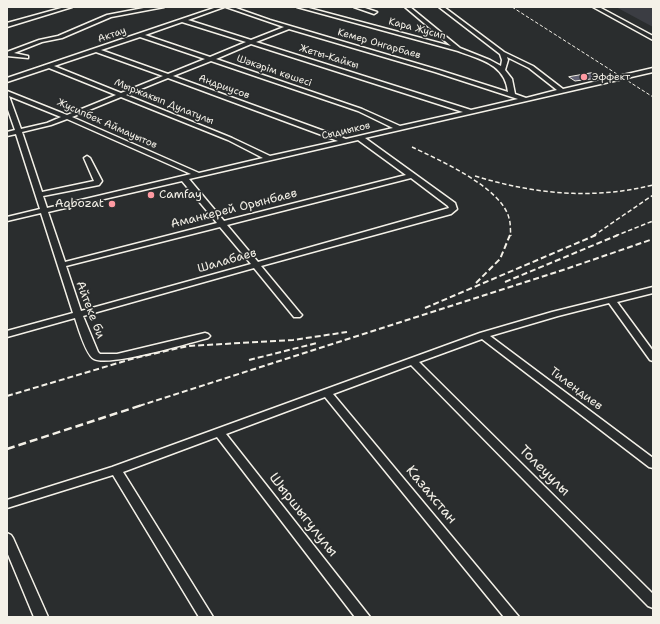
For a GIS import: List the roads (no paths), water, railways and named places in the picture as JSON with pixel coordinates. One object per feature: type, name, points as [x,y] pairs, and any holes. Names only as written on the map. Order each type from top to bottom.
[{"type":"street","points":[[7,25],[70,7]]},
{"type":"street","points":[[9,54],[41,41],[60,37],[99,19],[145,8],[162,7]]},
{"type":"street","name":"Актау","points":[[7,80],[222,7]]},
{"type":"street","name":"Кемер Онгарбаев","points":[[228,7],[525,100]]},
{"type":"street","name":"Кара Жусип","points":[[299,7],[460,50],[493,64],[502,71]]},
{"type":"street","points":[[356,7],[374,12]]},
{"type":"street","points":[[407,7],[460,50]]},
{"type":"street","points":[[441,7],[502,53],[531,68],[562,91]]},
{"type":"street","points":[[595,7],[653,38]]},
{"type":"street","name":"Жеты-Кайкы","points":[[181,20],[470,112]]},
{"type":"street","points":[[7,134],[34,129],[67,117],[289,27]]},
{"type":"street","name":"Шәкәрім көшесі","points":[[142,35],[360,110],[400,129]]},
{"type":"street","name":"Андриусов","points":[[96,50],[346,141]]},
{"type":"street","points":[[502,53],[505,60],[502,71],[508,78],[512,95]]},
{"type":"street","points":[[9,54],[26,57]]},
{"type":"street","name":"Мыржакып Дулатулы","points":[[50,66],[120,96],[237,142],[270,159]]},
{"type":"street","name":"Сыдиыков","points":[[7,219],[653,70]]},
{"type":"street","name":"Жусипбек Аймауытов","points":[[7,93],[67,117],[198,175]]},
{"type":"street","name":"Айтеке би","points":[[7,97],[61,266],[78,315],[94,354],[98,358],[117,357],[205,336]]},
{"type":"street","points":[[360,138],[412,176]]},
{"type":"street","points":[[38,195],[92,185],[98,181],[87,158]]},
{"type":"street","name":"Шалабаев","points":[[7,334],[448,212],[453,209],[452,205],[412,176]]},
{"type":"street","name":"Аманкерей Орынбаев","points":[[61,266],[412,176]]},
{"type":"street","points":[[184,178],[297,315]]},
{"type":"street","points":[[92,185],[96,199]]},
{"type":"street","points":[[7,504],[116,470],[483,335],[555,314],[653,290]]},
{"type":"street","points":[[611,300],[653,358]]},
{"type":"street","name":"Тилендиев","points":[[483,335],[653,464]]},
{"type":"street","name":"Толеуулы","points":[[414,361],[653,602]]},
{"type":"street","name":"Казахстан","points":[[327,393],[512,617]]},
{"type":"street","name":"Шыршыгулулы","points":[[220,432],[363,617]]},
{"type":"street","points":[[116,470],[206,617]]},
{"type":"street","points":[[7,538],[41,617]]},
{"type":"railway","points":[[512,7],[653,97]]},
{"type":"railway","points":[[412,147],[452,167],[482,185],[504,207],[509,218],[511,236]]},
{"type":"railway","points":[[475,176],[519,187],[564,193],[631,190],[653,185]]},
{"type":"railway","points":[[593,236],[653,195]]},
{"type":"railway","points":[[615,236],[653,221]]},
{"type":"railway","points":[[476,283],[500,259],[510,235]]},
{"type":"railway","points":[[425,308],[596,235]]},
{"type":"railway","points":[[505,282],[618,235]]},
{"type":"railway","points":[[139,406],[566,269],[653,239]]},
{"type":"railway","points":[[7,396],[135,358],[188,346],[293,340],[347,332]]},
{"type":"railway","points":[[249,360],[317,343]]},
{"type":"railway","points":[[7,449],[142,405]]},
{"type":"place","name":"Эффект","points":[[584,77]]},
{"type":"place","name":"Camfay","points":[[151,195]]},
{"type":"place","name":"Aqbozat","points":[[112,204]]}]
